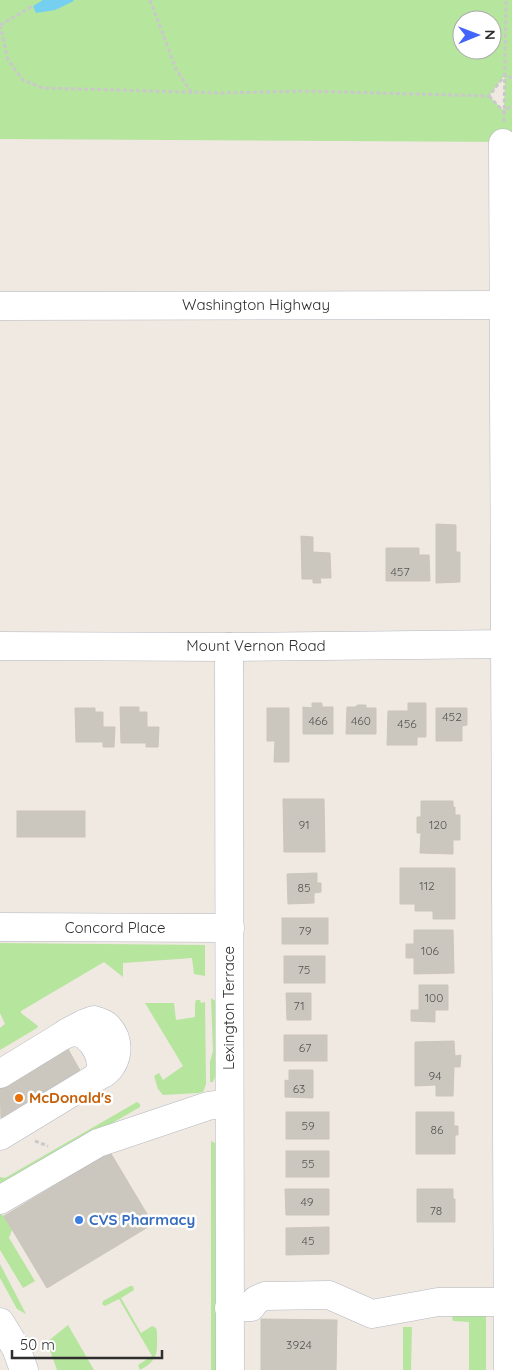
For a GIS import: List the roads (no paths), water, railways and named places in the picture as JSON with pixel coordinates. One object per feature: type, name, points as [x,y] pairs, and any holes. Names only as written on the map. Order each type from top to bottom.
[{"type":"street","points":[[503,143],[508,305],[508,1370]]},
{"type":"street","name":"Washington Highway","points":[[0,306],[508,305]]},
{"type":"street","name":"Mount Vernon Road","points":[[0,646],[229,647],[509,644]]},
{"type":"street","name":"Lexington Terrace","points":[[229,647],[230,928],[228,1103],[230,1370]]},
{"type":"street","name":"Concord Place","points":[[0,927],[230,928]]},
{"type":"street","points":[[0,1074],[62,1036],[73,1032],[86,1036],[99,1053],[101,1067],[97,1077],[0,1136]]},
{"type":"street","points":[[0,1200],[98,1143],[208,1106],[228,1103]]},
{"type":"street","points":[[229,1308],[251,1307],[256,1300],[265,1296],[329,1295],[372,1314],[438,1302],[508,1302]]},
{"type":"street","points":[[0,1322],[16,1348],[24,1370]]},
{"type":"water","points":[[43,0],[74,1],[55,10],[36,13],[33,6]]},
{"type":"place","name":"McDonald's","points":[[19,1098]]},
{"type":"place","name":"CVS Pharmacy","points":[[79,1220]]}]
